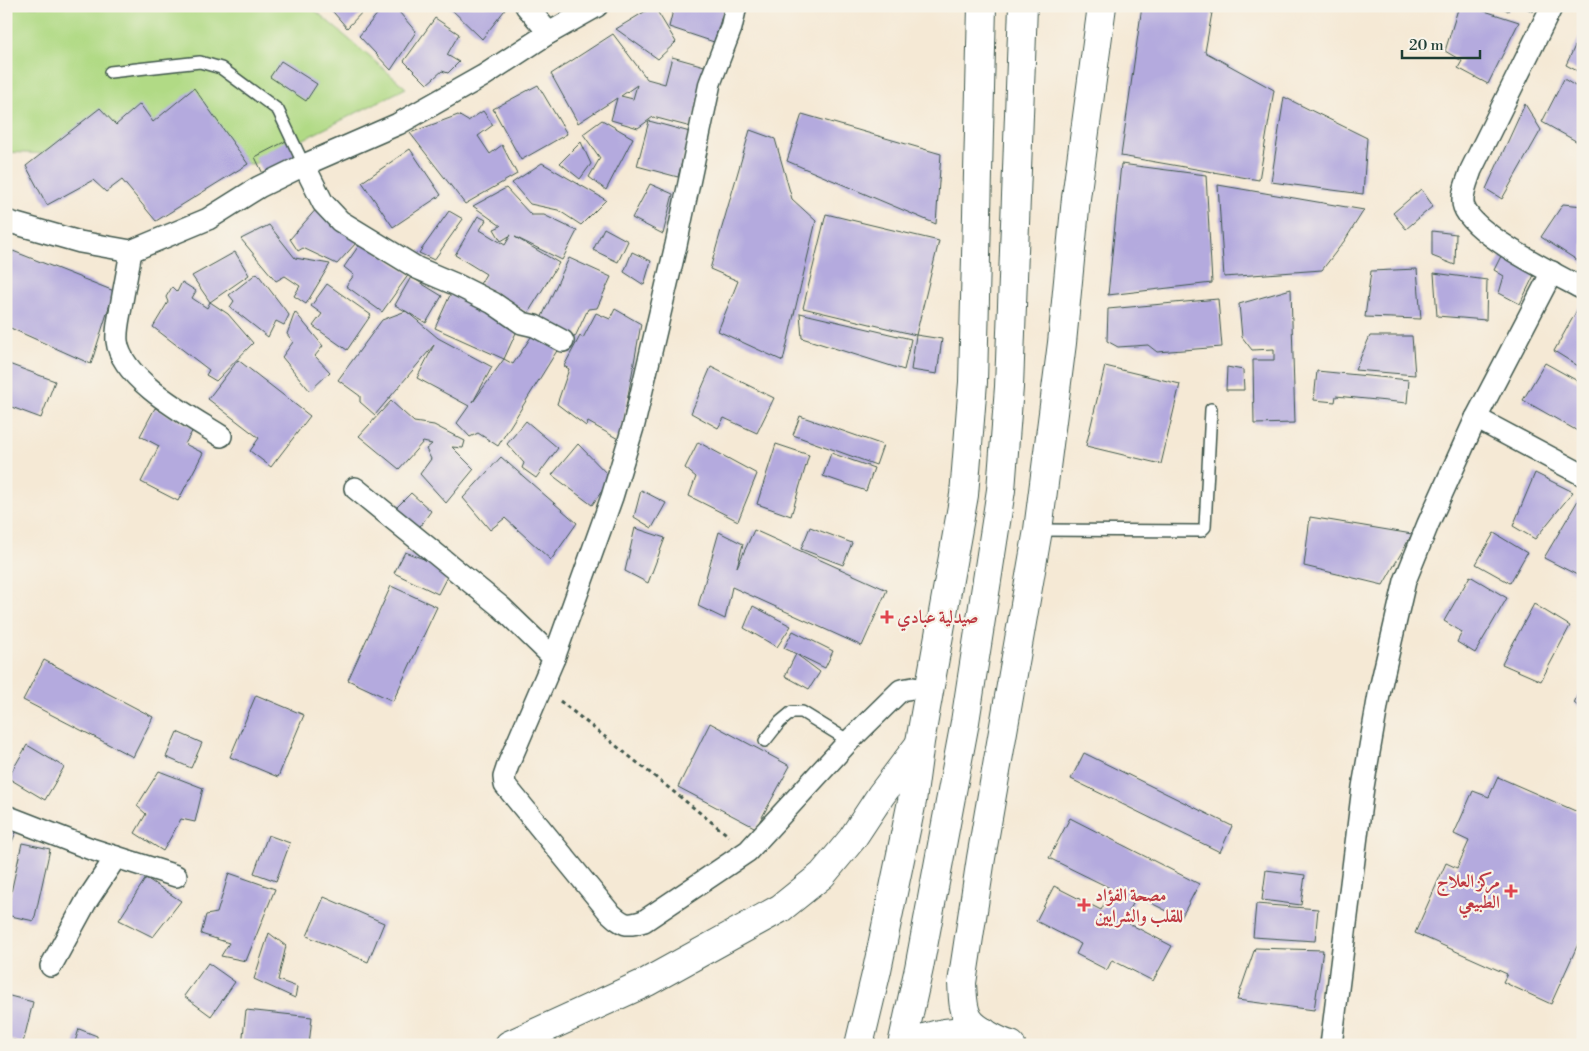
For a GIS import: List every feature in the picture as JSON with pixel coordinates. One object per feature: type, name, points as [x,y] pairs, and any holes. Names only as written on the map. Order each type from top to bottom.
[{"type":"main road","points":[[859,1045],[877,970],[910,810],[920,742],[964,495],[973,382],[982,6]]},
{"type":"main road","points":[[902,1045],[921,958],[965,722],[1001,490],[1009,387],[1023,6]]},
{"type":"main road","points":[[1001,1041],[968,1020],[963,1003],[962,983],[1038,530],[1062,343],[1076,198],[1102,6]]},
{"type":"main road","points":[[509,1045],[647,982],[781,908],[822,876],[852,839],[881,795],[920,742]]},
{"type":"main road","points":[[909,1045],[920,1039],[941,1033],[962,1031],[1001,1041]]},
{"type":"street","points":[[526,6],[549,32]]},
{"type":"street","points":[[6,220],[80,242],[131,251],[208,219],[259,187],[398,124],[482,76],[549,32],[597,6]]},
{"type":"street","points":[[736,6],[731,28],[710,84],[676,245],[634,424],[612,497],[554,658],[508,765],[504,777],[505,785],[603,905],[619,921],[631,926],[644,920],[748,851],[849,741],[901,690],[913,688],[930,691]]},
{"type":"street","points":[[1552,6],[1471,170],[1463,206],[1472,219],[1490,235],[1583,290]]},
{"type":"street","points":[[304,165],[323,203],[340,221],[417,268],[457,284],[493,303],[522,323],[535,326],[563,341]]},
{"type":"street","points":[[131,251],[118,325],[118,352],[145,386],[171,405],[221,436]]},
{"type":"street","points":[[1331,1045],[1363,787],[1386,662],[1405,581],[1428,524],[1476,418],[1552,272]]},
{"type":"street","points":[[1476,418],[1583,475]]},
{"type":"street","points":[[355,488],[500,606],[554,658]]},
{"type":"street","points":[[6,816],[82,845],[176,876]]},
{"type":"street","points":[[52,966],[86,902],[116,856]]},
{"type":"lane","points":[[110,72],[200,62],[221,68],[278,110],[304,165]]},
{"type":"lane","points":[[1038,530],[1201,531],[1205,527],[1210,410]]},
{"type":"lane","points":[[765,741],[780,722],[792,712],[802,712],[849,741]]},
{"type":"path","points":[[542,687],[748,851]]},
{"type":"green space","points":[[6,6],[310,6],[406,88],[254,164],[6,152]]},
{"type":"building","points":[[328,6],[368,6],[347,28]]},
{"type":"building","points":[[384,6],[394,6],[416,32],[391,70],[359,36]]},
{"type":"building","points":[[448,6],[508,6],[482,39]]},
{"type":"building","points":[[654,6],[676,42],[658,59],[616,29]]},
{"type":"building","points":[[674,6],[725,6],[714,42],[669,27]]},
{"type":"building","points":[[1142,6],[1213,7],[1205,52],[1274,90],[1259,180],[1121,156]]},
{"type":"building","points":[[1459,6],[1469,6],[1519,22],[1488,84],[1458,68],[1462,61],[1445,51]]},
{"type":"building","points":[[1500,6],[1510,6],[1508,11]]},
{"type":"building","points":[[1523,6],[1536,6],[1533,12]]},
{"type":"building","points":[[435,18],[459,34],[447,55],[459,62],[448,73],[442,71],[427,84],[404,61]]},
{"type":"building","points":[[1583,29],[1583,74],[1566,65]]},
{"type":"building","points":[[613,34],[647,79],[665,84],[672,57],[708,67],[691,127],[653,117],[638,128],[611,120],[617,98],[578,123],[551,74]],"holes":[[[637,85],[633,99],[621,96]]]},
{"type":"building","points":[[281,61],[317,84],[306,101],[270,77]]},
{"type":"building","points":[[1564,79],[1583,91],[1583,145],[1542,122]]},
{"type":"building","points":[[538,85],[567,134],[521,160],[493,109]]},
{"type":"building","points":[[194,88],[248,164],[156,221],[122,180],[106,192],[93,180],[47,205],[26,166],[100,108],[116,125],[140,104],[153,122]]},
{"type":"building","points":[[1284,97],[1367,138],[1363,194],[1271,182]]},
{"type":"building","points":[[1525,104],[1541,130],[1502,199],[1486,189]]},
{"type":"building","points":[[483,111],[493,125],[478,136],[490,154],[502,145],[517,174],[465,204],[410,133],[458,115],[468,121]]},
{"type":"building","points":[[802,114],[941,154],[936,224],[787,161]]},
{"type":"building","points":[[602,120],[633,138],[606,190],[589,177],[600,158],[583,134]]},
{"type":"building","points":[[649,121],[690,132],[678,177],[637,166]]},
{"type":"building","points":[[750,130],[775,139],[792,199],[816,221],[783,361],[718,331],[738,281],[710,269]]},
{"type":"building","points":[[288,140],[299,162],[265,178],[255,157]]},
{"type":"building","points":[[581,142],[591,164],[580,179],[560,163]]},
{"type":"building","points":[[410,149],[441,195],[393,227],[362,182]]},
{"type":"building","points":[[542,163],[606,200],[581,225],[558,210],[530,204],[512,183]]},
{"type":"building","points":[[1121,164],[1206,175],[1212,283],[1108,295]]},
{"type":"building","points":[[650,184],[673,194],[663,234],[632,218]]},
{"type":"building","points":[[1218,185],[1364,210],[1345,240],[1322,270],[1224,277]]},
{"type":"building","points":[[506,188],[531,215],[544,215],[577,231],[562,260],[515,237],[559,263],[528,313],[480,284],[486,274],[455,255],[478,216],[486,220],[480,230],[505,245],[511,235],[501,241],[494,229],[501,226],[473,206]]},
{"type":"building","points":[[1421,189],[1433,206],[1406,229],[1393,213]]},
{"type":"building","points":[[1563,204],[1583,206],[1583,264],[1541,237]]},
{"type":"building","points":[[318,207],[357,242],[337,264],[303,248],[298,251],[290,239]]},
{"type":"building","points":[[449,211],[463,219],[434,260],[419,253]]},
{"type":"building","points":[[826,214],[939,241],[916,335],[803,308]]},
{"type":"building","points":[[269,225],[295,258],[330,264],[306,304],[294,296],[300,286],[285,276],[276,281],[241,239]]},
{"type":"building","points":[[604,228],[628,241],[618,262],[593,250]]},
{"type":"building","points":[[1432,231],[1456,234],[1455,265],[1432,256]]},
{"type":"building","points":[[362,241],[409,274],[382,312],[346,286],[354,275],[344,267]]},
{"type":"building","points":[[13,251],[114,291],[91,364],[6,326],[6,272]]},
{"type":"building","points":[[235,252],[249,275],[210,302],[192,276]]},
{"type":"building","points":[[632,252],[651,261],[644,285],[624,272]]},
{"type":"building","points":[[1503,252],[1535,273],[1520,304],[1499,293],[1504,276],[1494,270]]},
{"type":"building","points":[[569,258],[611,277],[597,308],[588,309],[575,337],[540,321]]},
{"type":"building","points":[[1417,269],[1421,319],[1365,317],[1371,271]]},
{"type":"building","points":[[257,273],[289,315],[284,325],[276,321],[268,337],[230,307],[234,301],[229,295]]},
{"type":"building","points":[[1434,273],[1487,280],[1486,320],[1437,316]]},
{"type":"building","points":[[411,277],[442,296],[426,323],[395,305]]},
{"type":"building","points":[[182,282],[196,291],[192,298],[207,308],[210,302],[228,314],[253,343],[216,381],[206,375],[209,370],[153,327],[168,302],[166,297],[172,287],[177,292]]},
{"type":"building","points":[[327,284],[371,315],[347,350],[313,326],[322,314],[311,306]]},
{"type":"building","points":[[1291,289],[1295,423],[1254,424],[1253,360],[1274,360],[1274,349],[1252,350],[1242,337],[1239,304]]},
{"type":"building","points":[[451,293],[520,324],[504,359],[435,328]]},
{"type":"building","points":[[1218,299],[1222,347],[1157,352],[1148,345],[1118,347],[1107,341],[1108,309]]},
{"type":"building","points":[[1580,305],[1583,307],[1583,369],[1554,351]]},
{"type":"building","points":[[615,309],[641,324],[620,440],[588,422],[586,426],[557,404],[569,369],[564,366],[580,336],[583,338],[596,313],[610,319]]},
{"type":"building","points":[[406,311],[438,338],[492,367],[473,402],[504,359],[513,364],[533,334],[563,341],[498,446],[478,433],[470,437],[457,423],[469,406],[417,378],[434,345],[375,415],[360,402],[360,396],[338,380],[382,320]]},
{"type":"building","points":[[295,312],[323,346],[315,356],[330,372],[310,391],[282,357],[293,342],[287,334]]},
{"type":"building","points":[[800,313],[911,339],[904,370],[802,338]]},
{"type":"building","points":[[916,335],[942,339],[937,374],[911,370]]},
{"type":"building","points":[[1370,336],[1412,336],[1415,375],[1355,370]]},
{"type":"building","points":[[238,360],[310,416],[271,467],[250,451],[259,438],[208,399]]},
{"type":"building","points":[[6,363],[55,381],[41,418],[6,405]]},
{"type":"building","points":[[1545,363],[1583,384],[1583,430],[1581,433],[1523,400]]},
{"type":"building","points":[[1105,366],[1180,384],[1161,464],[1086,446]]},
{"type":"building","points":[[711,367],[774,398],[757,433],[724,418],[718,428],[691,413]]},
{"type":"building","points":[[1227,367],[1243,370],[1244,390],[1226,390]]},
{"type":"building","points":[[1317,371],[1409,380],[1407,403],[1336,396],[1335,402],[1314,400]]},
{"type":"building","points":[[391,401],[414,422],[434,425],[465,441],[463,448],[452,447],[474,469],[446,503],[420,474],[431,459],[426,449],[432,444],[423,442],[399,469],[359,436]]},
{"type":"building","points":[[155,408],[194,428],[185,444],[203,453],[178,501],[141,482],[159,446],[140,436]]},
{"type":"building","points":[[800,416],[883,445],[876,465],[793,435]]},
{"type":"building","points":[[526,421],[558,448],[536,478],[522,468],[524,463],[507,444]]},
{"type":"building","points":[[698,442],[757,474],[738,521],[689,496],[696,477],[685,468]]},
{"type":"building","points":[[578,444],[611,478],[592,505],[552,475]]},
{"type":"building","points":[[776,444],[809,455],[791,516],[757,504]]},
{"type":"building","points":[[831,453],[874,468],[866,491],[823,476]]},
{"type":"building","points":[[501,457],[577,523],[551,560],[505,518],[490,530],[463,498]]},
{"type":"building","points":[[1535,473],[1573,492],[1535,539],[1513,526]]},
{"type":"building","points":[[641,490],[666,503],[652,528],[634,517]]},
{"type":"building","points":[[1583,492],[1583,578],[1544,558]]},
{"type":"building","points":[[411,493],[431,511],[418,529],[395,509]]},
{"type":"building","points":[[1310,517],[1412,534],[1383,585],[1304,566]]},
{"type":"building","points":[[810,527],[852,543],[843,565],[801,549]]},
{"type":"building","points":[[635,528],[665,538],[648,583],[625,571]]},
{"type":"building","points":[[754,530],[887,590],[862,646],[732,587],[725,619],[698,606],[719,532],[743,544],[737,567]]},
{"type":"building","points":[[1494,533],[1527,553],[1510,583],[1476,564]]},
{"type":"building","points":[[405,552],[451,569],[438,594],[394,573]]},
{"type":"building","points":[[1470,576],[1507,598],[1475,653],[1457,642],[1462,632],[1444,621]]},
{"type":"building","points":[[391,586],[437,607],[393,701],[348,680]]},
{"type":"building","points":[[1534,604],[1570,626],[1541,681],[1502,664]]},
{"type":"building","points":[[753,606],[791,626],[777,647],[744,628]]},
{"type":"building","points":[[793,631],[833,651],[825,668],[784,648]]},
{"type":"building","points":[[796,654],[820,672],[809,689],[785,676]]},
{"type":"building","points":[[44,660],[153,717],[133,757],[23,700]]},
{"type":"building","points":[[1583,683],[1583,710],[1574,703]]},
{"type":"building","points":[[256,695],[304,715],[278,777],[230,757]]},
{"type":"building","points":[[710,723],[790,766],[756,828],[678,787]]},
{"type":"building","points":[[177,732],[202,743],[191,768],[166,757]]},
{"type":"building","points":[[27,745],[64,767],[45,800],[8,778]]},
{"type":"building","points":[[1084,753],[1232,826],[1220,852],[1071,779]]},
{"type":"building","points":[[159,771],[203,788],[195,822],[181,819],[163,851],[135,833],[146,814],[137,806]]},
{"type":"building","points":[[1498,777],[1580,813],[1583,807],[1583,933],[1551,1004],[1503,982],[1507,974],[1415,933],[1446,863],[1457,868],[1469,841],[1454,834],[1473,791],[1489,797]]},
{"type":"building","points":[[1070,818],[1199,884],[1181,918],[1137,896],[1124,921],[1172,946],[1153,981],[1112,960],[1107,970],[1076,954],[1081,944],[1036,921],[1054,886],[1101,910],[1112,889],[1049,858]]},
{"type":"building","points":[[6,823],[18,828],[6,855]]},
{"type":"building","points":[[268,835],[290,843],[276,881],[254,873]]},
{"type":"building","points":[[22,843],[50,849],[34,921],[6,915]]},
{"type":"building","points":[[1266,870],[1305,875],[1301,905],[1262,900]]},
{"type":"building","points":[[229,873],[275,889],[246,961],[221,956],[229,943],[201,934],[206,915],[217,913]]},
{"type":"building","points":[[146,878],[181,901],[153,937],[119,920]]},
{"type":"building","points":[[324,897],[384,923],[368,962],[307,936]]},
{"type":"building","points":[[1256,904],[1318,909],[1315,941],[1253,937]]},
{"type":"building","points":[[269,933],[286,946],[278,980],[297,987],[295,998],[254,979]]},
{"type":"building","points":[[1255,948],[1323,950],[1314,1010],[1237,1000]]},
{"type":"building","points":[[208,963],[235,982],[211,1016],[184,996]]},
{"type":"building","points":[[6,995],[33,1002],[23,1043],[6,1039]]},
{"type":"building","points":[[246,1010],[312,1017],[309,1045],[242,1045]]},
{"type":"building","points":[[79,1029],[97,1036],[97,1045],[74,1045]]},
{"type":"place","name":"صيدلية عبادي","points":[[887,617]]},
{"type":"place","name":"مركز العلاج الطبيعي","points":[[1511,891]]},
{"type":"place","name":"مصحة الفؤاد للقلب والشرايين","points":[[1084,905]]}]
